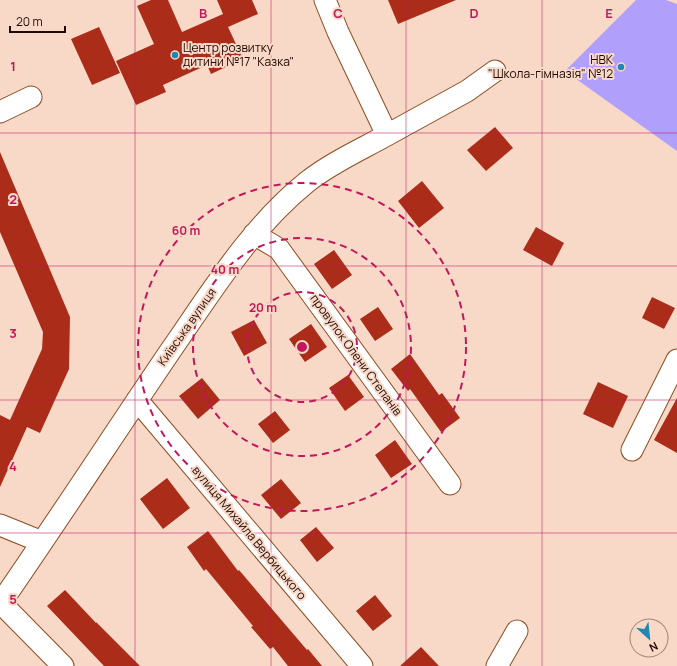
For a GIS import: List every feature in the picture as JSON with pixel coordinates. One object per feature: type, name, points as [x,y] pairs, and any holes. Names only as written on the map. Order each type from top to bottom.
[{"type":"street","points":[[325,0],[338,32],[387,135]]},
{"type":"street","name":"Київська вулиця","points":[[1,604],[203,303],[261,226],[279,207],[319,173],[467,91],[495,71]]},
{"type":"street","points":[[0,112],[31,97]]},
{"type":"street","name":"провулок Олени Степанів","points":[[254,234],[279,249],[450,484]]},
{"type":"street","points":[[632,450],[677,360]]},
{"type":"street","name":"вулиця Михайла Вербицького","points":[[137,400],[362,666]]},
{"type":"street","points":[[0,525],[42,542]]},
{"type":"street","points":[[1,604],[63,666]]},
{"type":"street","points":[[497,666],[517,631]]},
{"type":"shaded area","points":[[636,0],[666,0],[677,4],[677,151],[565,71]]},
{"type":"building","points":[[151,0],[168,0],[182,32],[223,14],[217,0],[252,0],[258,14],[228,27],[243,59],[211,74],[207,65],[163,85],[166,92],[136,105],[116,61],[154,44],[137,6]]},
{"type":"building","points":[[388,0],[456,0],[398,24]]},
{"type":"building","points":[[99,27],[120,73],[92,85],[71,39]]},
{"type":"building","points":[[495,127],[513,148],[486,171],[467,150]]},
{"type":"building","points":[[0,152],[70,317],[69,369],[40,433],[27,427],[0,487],[0,415],[10,420],[42,349],[43,332],[0,232]]},
{"type":"building","points":[[422,181],[444,208],[419,228],[398,201]]},
{"type":"building","points":[[536,227],[564,243],[552,266],[523,250]]},
{"type":"building","points":[[334,250],[352,275],[332,289],[314,264]]},
{"type":"building","points":[[652,297],[675,308],[664,329],[642,318]]},
{"type":"building","points":[[378,307],[393,329],[375,341],[360,319]]},
{"type":"building","points":[[254,320],[267,343],[244,356],[231,332]]},
{"type":"building","points":[[311,324],[327,347],[305,362],[289,339]]},
{"type":"building","points":[[410,354],[439,395],[442,393],[460,418],[441,432],[410,389],[408,391],[391,369]]},
{"type":"building","points":[[348,375],[364,397],[345,411],[329,388]]},
{"type":"building","points":[[202,378],[220,400],[198,419],[179,396]]},
{"type":"building","points":[[598,382],[628,396],[613,428],[583,414]]},
{"type":"building","points":[[677,398],[677,453],[654,440]]},
{"type":"building","points":[[275,411],[290,430],[273,443],[258,424]]},
{"type":"building","points":[[395,440],[412,464],[391,478],[375,455]]},
{"type":"building","points":[[167,478],[190,508],[163,529],[140,499]]},
{"type":"building","points":[[281,479],[301,503],[281,519],[261,495]]},
{"type":"building","points":[[316,527],[334,548],[317,562],[300,540]]},
{"type":"building","points":[[208,531],[238,571],[239,570],[322,666],[288,666],[273,647],[270,649],[251,627],[253,626],[206,569],[204,571],[187,547]]},
{"type":"building","points":[[65,590],[140,666],[104,666],[47,606]]},
{"type":"building","points":[[375,595],[392,616],[373,631],[356,611]]},
{"type":"building","points":[[421,647],[439,666],[400,666]]},
{"type":"place","name":"Центр розвитку дитини №17 \"Казка\"","points":[[175,55]]},
{"type":"place","name":"НВК \"Школа-гімназія\" №12","points":[[621,67]]}]
